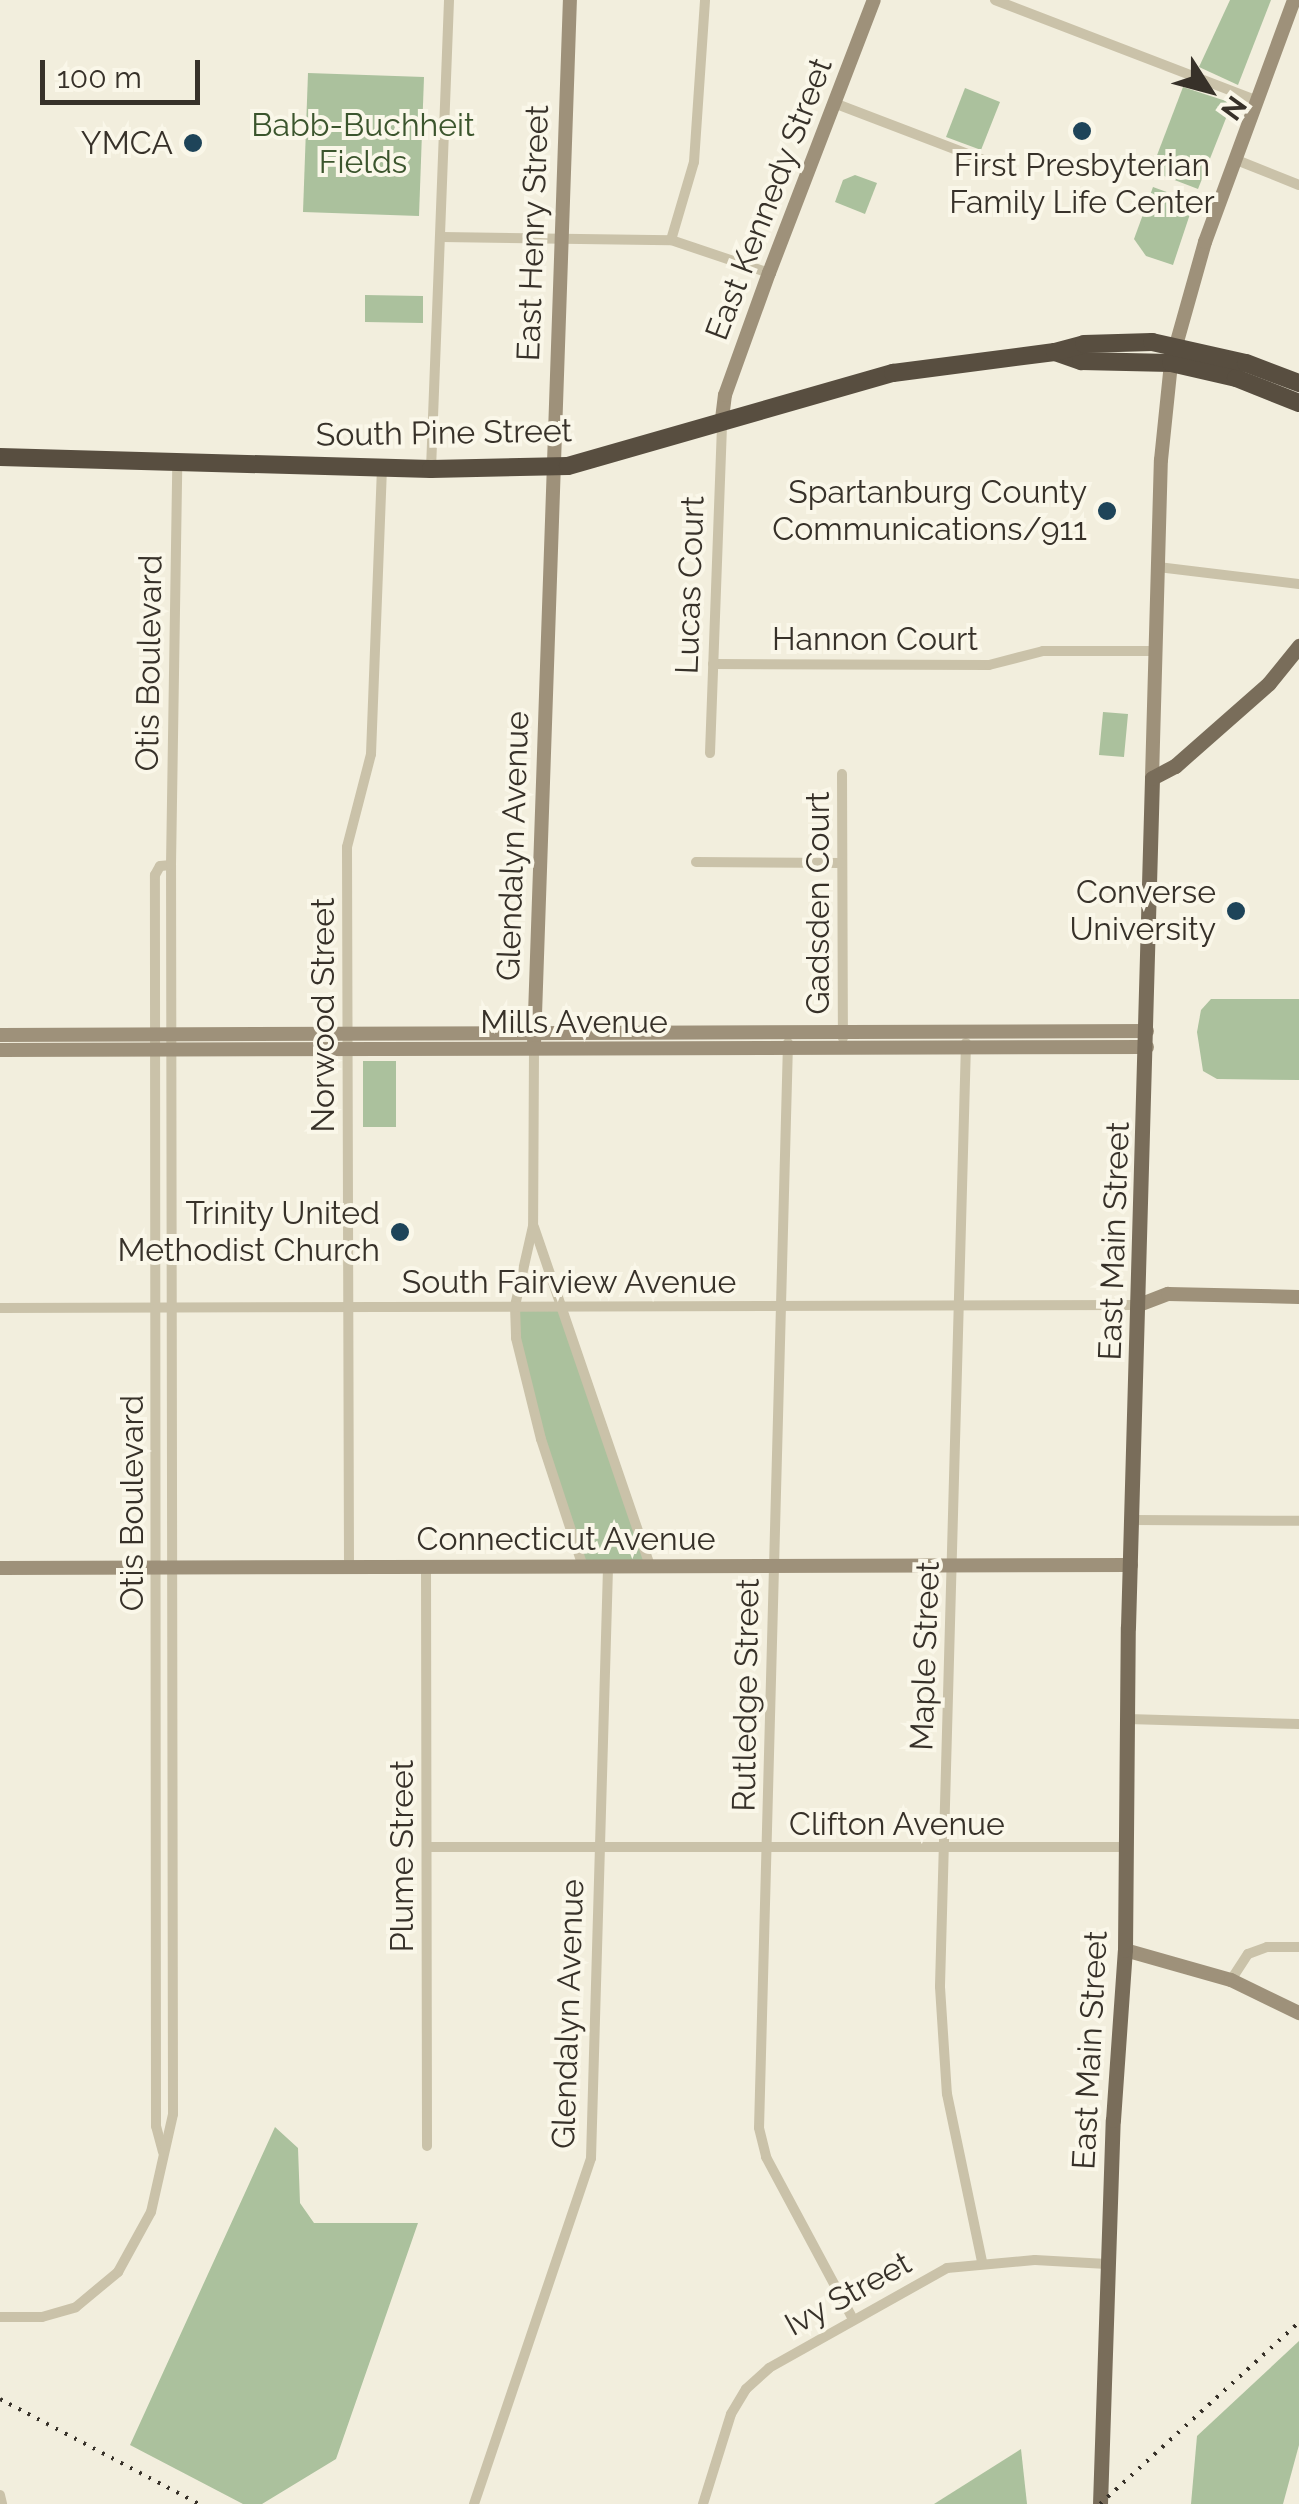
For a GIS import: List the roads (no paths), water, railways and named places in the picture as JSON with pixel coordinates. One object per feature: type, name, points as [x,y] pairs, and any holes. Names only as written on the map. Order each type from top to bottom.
[{"type":"highway","name":"South Pine Street","points":[[0,457],[431,469],[575,466],[722,419],[914,369],[1054,352],[1081,361],[1173,355]]},
{"type":"highway","points":[[1173,355],[1246,363],[1299,383]]},
{"type":"highway","points":[[1173,355],[1299,403]]},
{"type":"main road","points":[[1152,778],[1175,766],[1269,683],[1299,646]]},
{"type":"main road","points":[[1269,683],[1299,666]]},
{"type":"main road","name":"East Main Street","points":[[1100,2504],[1107,2264],[1125,1950],[1152,778]]},
{"type":"street","points":[[431,469],[449,0]]},
{"type":"street","name":"East Henry Street","points":[[551,468],[570,0]]},
{"type":"street","points":[[671,240],[694,162],[704,0]]},
{"type":"street","name":"East Kennedy Street","points":[[722,419],[725,395],[769,273],[874,0]]},
{"type":"street","points":[[995,0],[1256,100]]},
{"type":"street","name":"East Main Street","points":[[1152,778],[1161,460],[1173,355],[1234,159],[1294,0]]},
{"type":"street","points":[[834,103],[994,164]]},
{"type":"street","points":[[1234,159],[1299,186]]},
{"type":"street","points":[[442,237],[671,240],[769,273]]},
{"type":"street","name":"Lucas Court","points":[[710,753],[722,419]]},
{"type":"street","name":"Otis Boulevard","points":[[0,2317],[59,2313],[91,2298],[105,2286],[129,2256],[151,2212],[173,2114],[166,1567],[157,1307],[171,865],[177,462]]},
{"type":"street","name":"Norwood Street","points":[[349,1566],[347,847],[371,754],[382,466]]},
{"type":"street","name":"Glendalyn Avenue","points":[[551,468],[534,1043],[534,1226],[515,1306],[520,1362],[584,1567]]},
{"type":"street","points":[[1158,567],[1299,584]]},
{"type":"street","name":"Hannon Court","points":[[713,664],[989,665],[1043,652],[1155,651]]},
{"type":"street","name":"Gadsden Court","points":[[842,774],[843,1039]]},
{"type":"street","points":[[696,862],[841,864]]},
{"type":"street","name":"Mills Avenue","points":[[0,1035],[164,1043]]},
{"type":"street","name":"Mills Avenue","points":[[0,1050],[164,1043],[1147,1039]]},
{"type":"street","name":"Maple Street","points":[[966,1040],[944,1848],[943,2058],[952,2129],[982,2262]]},
{"type":"street","name":"Rutledge Street","points":[[788,1042],[760,2136],[766,2157],[853,2319]]},
{"type":"street","name":"Otis Boulevard","points":[[164,1043],[172,1307],[166,1567]]},
{"type":"street","name":"Glendalyn Avenue","points":[[534,1226],[650,1566]]},
{"type":"street","points":[[1138,1305],[1168,1294],[1299,1297]]},
{"type":"street","name":"South Fairview Avenue","points":[[0,1308],[1138,1305]]},
{"type":"street","points":[[1133,1520],[1299,1521]]},
{"type":"street","name":"Connecticut Avenue","points":[[0,1568],[1131,1565]]},
{"type":"street","name":"Plume Street","points":[[426,1566],[428,2146]]},
{"type":"street","name":"Glendalyn Avenue","points":[[474,2504],[591,2158],[608,1566]]},
{"type":"street","points":[[1128,1720],[1299,1724]]},
{"type":"street","name":"Clifton Avenue","points":[[428,1848],[1126,1847]]},
{"type":"street","points":[[1231,1980],[1248,1954],[1268,1946],[1299,1947]]},
{"type":"street","points":[[1125,1950],[1231,1980],[1299,2013]]},
{"type":"street","name":"Ivy Street","points":[[704,2504],[730,2416],[746,2389],[768,2368],[936,2273],[982,2262],[1107,2264]]},
{"type":"street","points":[[0,2496],[2,2504]]},
{"type":"railway","points":[[1100,2504],[1299,2322]]},
{"type":"railway","points":[[0,2399],[199,2504]]},
{"type":"place","name":"First Presbyterian Family Life Center","points":[[1082,131]]},
{"type":"place","name":"YMCA","points":[[193,143]]},
{"type":"place","name":"Spartanburg County Communications/911","points":[[1107,511]]},
{"type":"place","name":"Converse University","points":[[1236,911]]},
{"type":"place","name":"Trinity United Methodist Church","points":[[400,1232]]},
{"type":"park label","name":"Babb-Buchheit Fields","points":[[363,144]]}]
